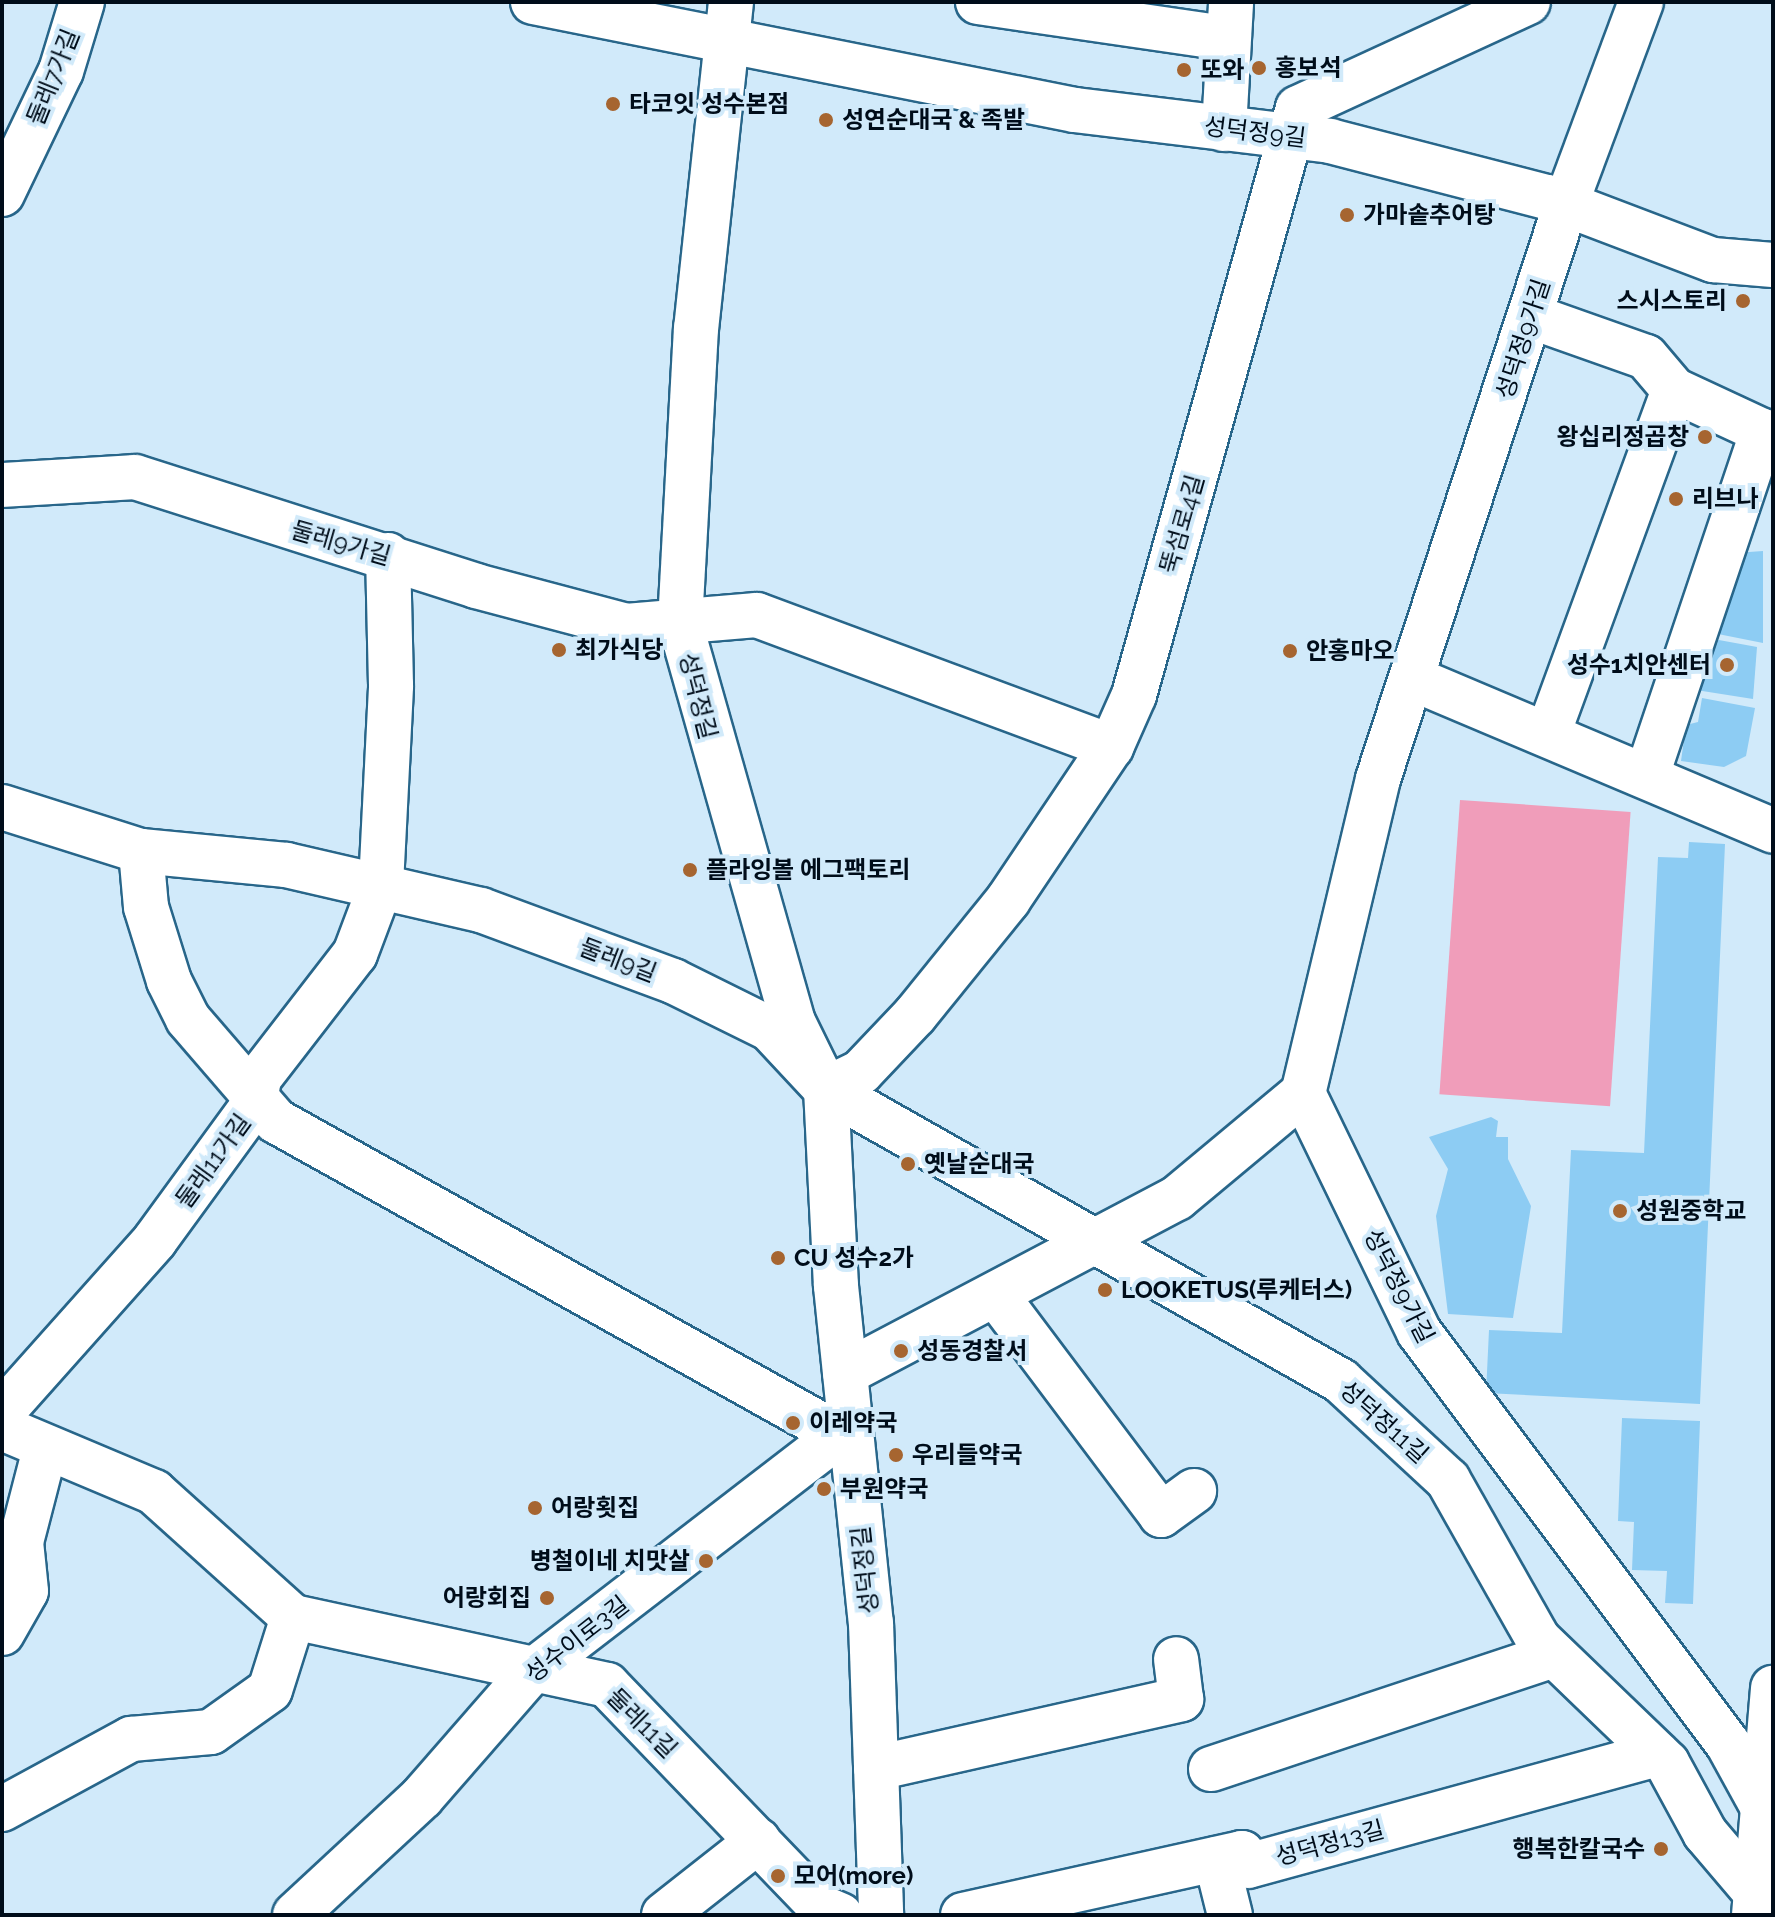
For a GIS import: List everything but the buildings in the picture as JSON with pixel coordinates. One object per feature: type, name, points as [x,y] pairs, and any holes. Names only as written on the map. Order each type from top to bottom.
[{"type":"street","name":"둘레7가길","points":[[2,194],[61,71],[82,2]]},
{"type":"street","name":"성덕정9길","points":[[533,2],[729,20],[1075,110],[1292,137],[1566,204],[1713,260],[1773,265]]},
{"type":"street","points":[[978,2],[1228,20],[1224,129]]},
{"type":"street","name":"뚝섬로4길","points":[[826,1089],[861,1072],[915,1015],[1008,900],[1111,747],[1134,695],[1298,108],[1528,2]]},
{"type":"street","name":"성덕정9가길","points":[[1641,2],[1566,204],[1414,679],[1378,779],[1303,1093],[1419,1332],[1728,1744],[1769,1820]]},
{"type":"street","name":"성덕정길","points":[[729,20],[696,328],[680,623],[792,1020],[826,1089],[845,1373],[845,1430],[876,1768],[881,1915]]},
{"type":"street","points":[[1530,316],[1646,357],[1674,390],[1768,434],[1647,775]]},
{"type":"street","points":[[1548,734],[1674,390]]},
{"type":"street","name":"둘레9가길","points":[[2,485],[135,477],[569,614],[626,626],[680,623],[734,612],[757,615],[1111,747]]},
{"type":"street","points":[[381,885],[391,685],[388,555]]},
{"type":"street","points":[[1414,679],[1647,775],[1773,831]]},
{"type":"street","name":"둘레9길","points":[[2,807],[141,851],[286,865],[381,885],[536,928],[673,981],[770,1029],[826,1089]]},
{"type":"street","points":[[141,851],[146,907],[169,981],[188,1019],[255,1103],[341,1162],[481,1232],[845,1430]]},
{"type":"street","name":"둘레11가길","points":[[2,1412],[155,1240],[255,1103],[259,1078],[355,954],[381,885]]},
{"type":"street","name":"성덕정11길","points":[[826,1089],[1341,1381],[1448,1480],[1554,1655],[1657,1754],[1705,1833],[1755,1904]]},
{"type":"street","points":[[845,1373],[1177,1198],[1303,1093]]},
{"type":"street","points":[[996,1295],[1161,1515],[1194,1491]]},
{"type":"street","name":"둘레11길","points":[[2,1428],[45,1449],[154,1492],[293,1617],[530,1673],[607,1685],[821,1907],[840,1915]]},
{"type":"street","name":"성수이로3길","points":[[295,1915],[422,1797],[530,1673],[845,1430]]},
{"type":"street","points":[[2,1633],[26,1591],[21,1542],[45,1449]]},
{"type":"street","points":[[2,1809],[131,1739],[211,1732],[270,1690],[293,1617]]},
{"type":"street","points":[[1211,1769],[1554,1655]]},
{"type":"street","points":[[876,1768],[1181,1699],[1176,1659]]},
{"type":"street","points":[[1755,1904],[1769,1820],[1773,1688]]},
{"type":"street","name":"성덕정13길","points":[[963,1915],[1042,1906],[1242,1853],[1248,1866],[1657,1754]]},
{"type":"street","points":[[664,1915],[758,1841]]},
{"type":"street","points":[[1216,1859],[1230,1915]]},
{"type":"shaded area","points":[[1460,800],[1631,812],[1610,1106],[1439,1094]]},
{"type":"place","name":"홍보석","points":[[1259,68]]},
{"type":"place","name":"또와","points":[[1184,70]]},
{"type":"place","name":"타코잇 성수본점","points":[[613,104]]},
{"type":"place","name":"성연순대국 & 족발","points":[[826,120]]},
{"type":"place","name":"가마솥추어탕","points":[[1347,215]]},
{"type":"place","name":"스시스토리","points":[[1743,301]]},
{"type":"place","name":"왕십리정곱창","points":[[1705,437]]},
{"type":"place","name":"리브나","points":[[1676,499]]},
{"type":"place","name":"최가식당","points":[[559,650]]},
{"type":"place","name":"안홍마오","points":[[1290,651]]},
{"type":"place","name":"성수1치안센터","points":[[1727,665]]},
{"type":"place","name":"플라잉볼 에그팩토리","points":[[690,870]]},
{"type":"place","name":"옛날순대국","points":[[908,1164]]},
{"type":"place","name":"성원중학교","points":[[1620,1211]]},
{"type":"place","name":"CU 성수2가","points":[[778,1258]]},
{"type":"place","name":"LOOKETUS(루케터스)","points":[[1105,1290]]},
{"type":"place","name":"성동경찰서","points":[[901,1351]]},
{"type":"place","name":"이레약국","points":[[793,1423]]},
{"type":"place","name":"우리들약국","points":[[896,1455]]},
{"type":"place","name":"부원약국","points":[[824,1489]]},
{"type":"place","name":"어랑횟집","points":[[535,1508]]},
{"type":"place","name":"병철이네 치맛살","points":[[706,1561]]},
{"type":"place","name":"어랑회집","points":[[547,1598]]},
{"type":"place","name":"행복한칼국수","points":[[1661,1849]]},
{"type":"place","name":"모어(more)","points":[[778,1876]]}]
